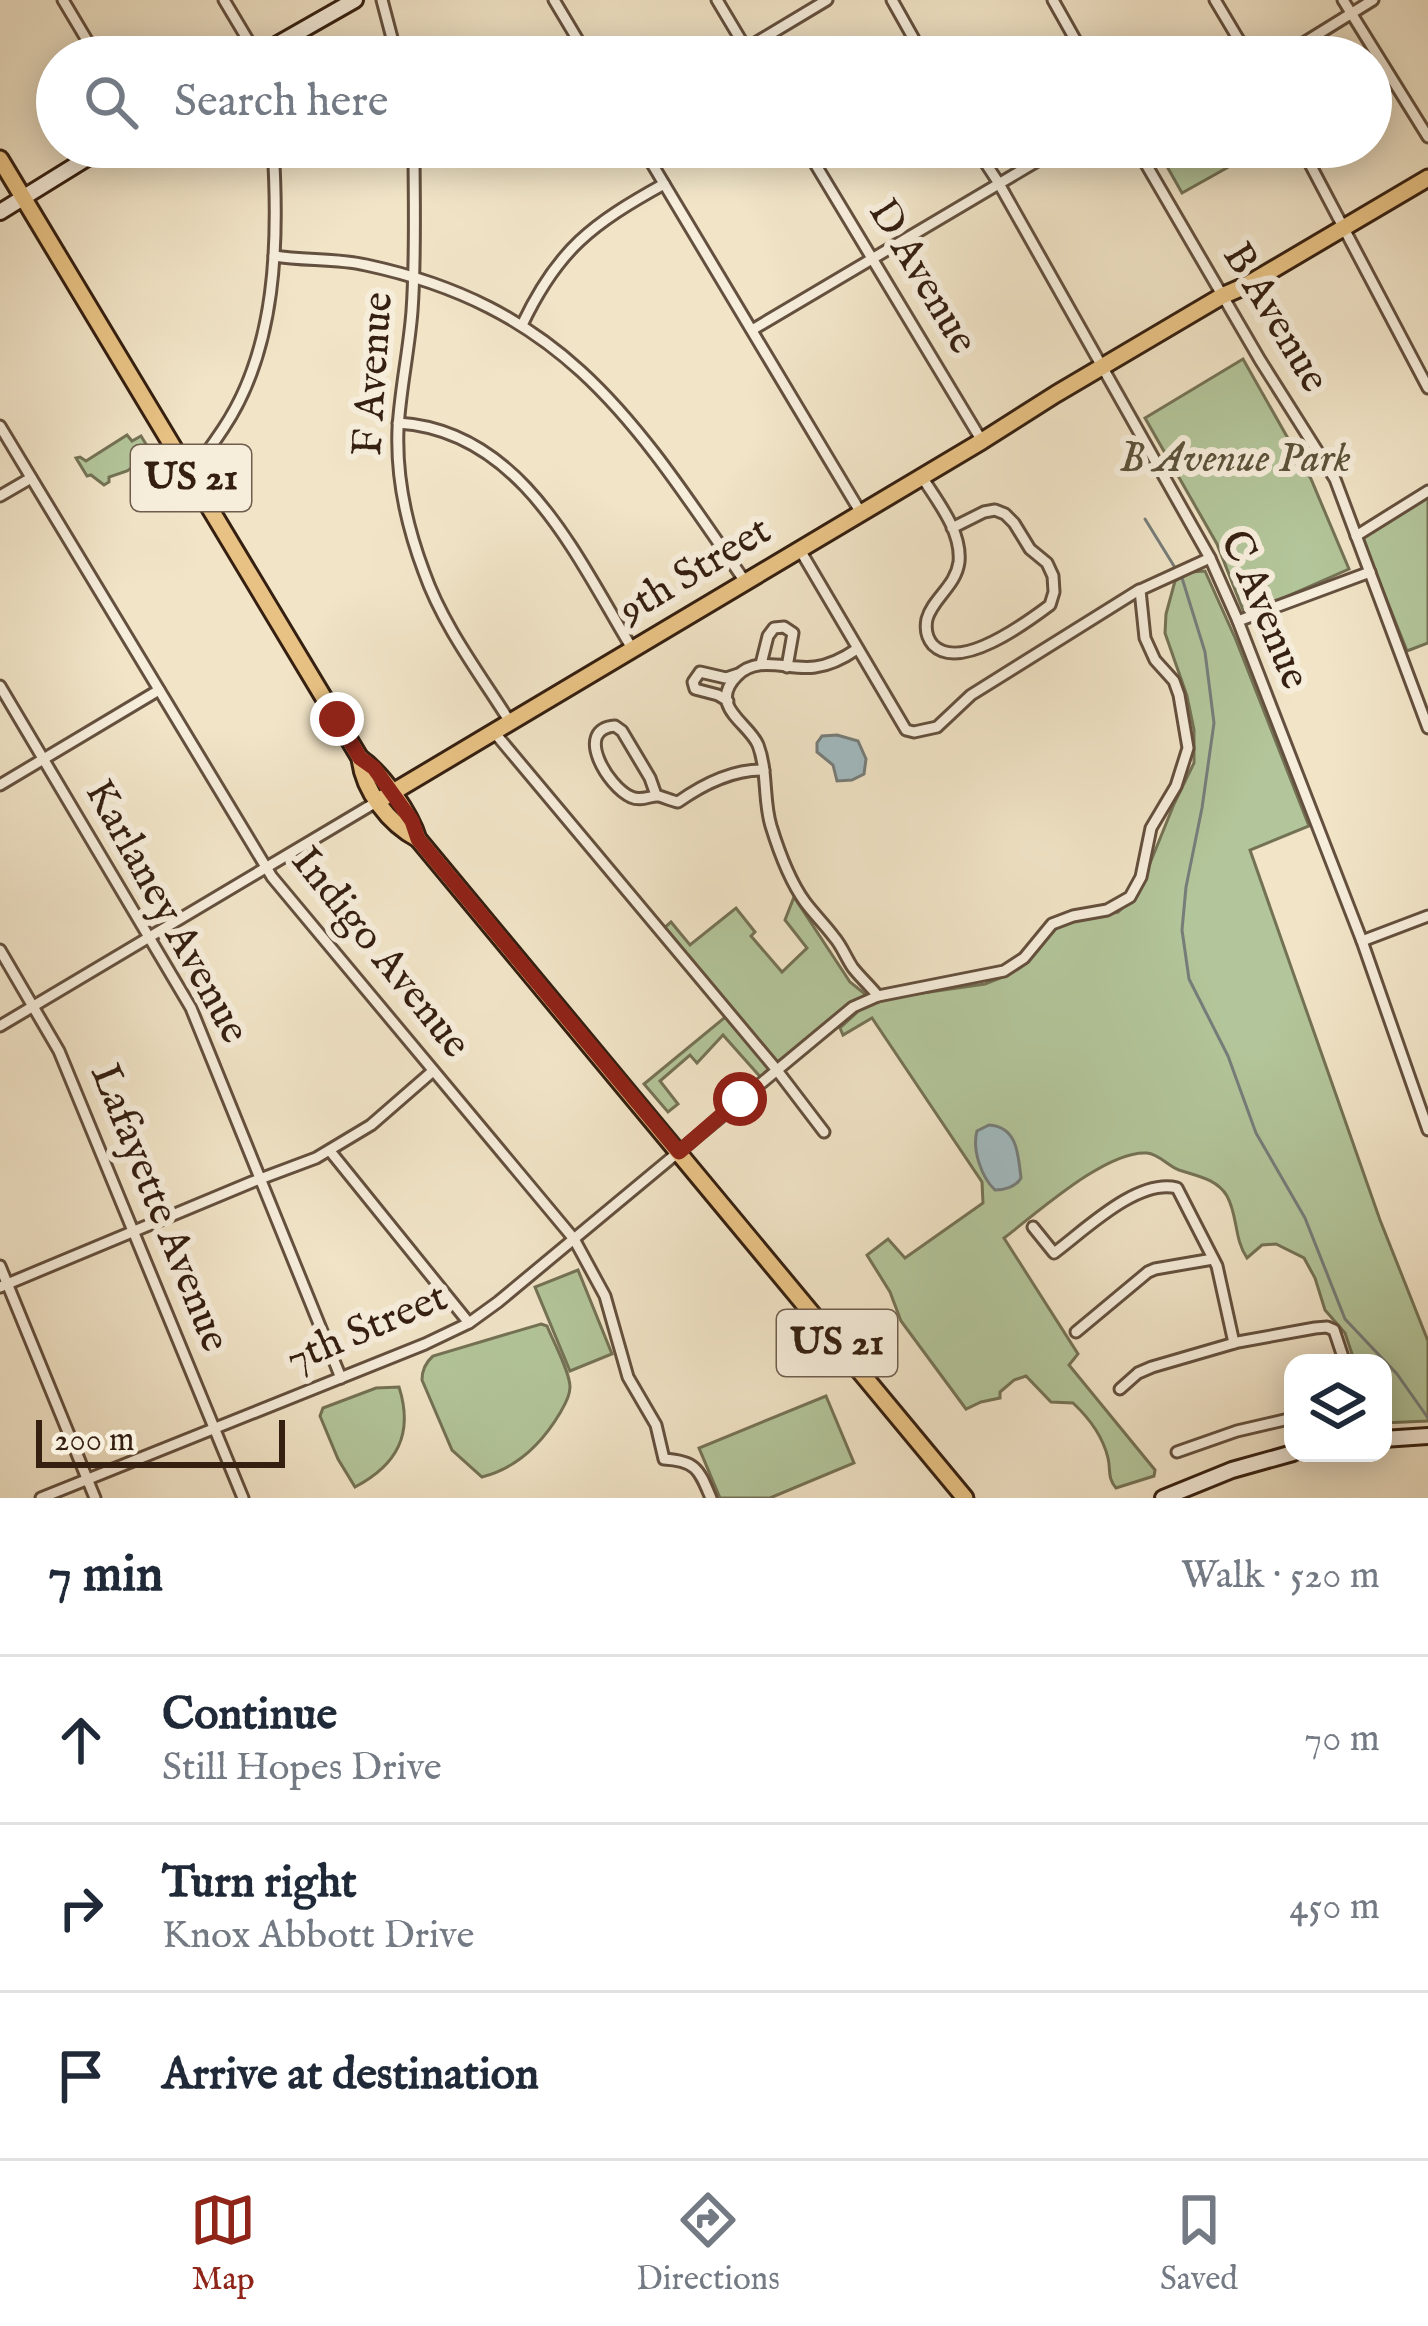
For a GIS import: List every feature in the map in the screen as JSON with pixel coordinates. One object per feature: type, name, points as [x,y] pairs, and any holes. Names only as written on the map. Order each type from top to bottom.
[{"type":"main road","points":[[293,36],[355,0]]},
{"type":"main road","name":"US 21","points":[[0,159],[360,758],[374,768],[384,797],[412,821],[418,839],[965,1498]]},
{"type":"main road","points":[[0,212],[71,168]]},
{"type":"main road","name":"9th Street","points":[[384,797],[1428,178]]},
{"type":"main road","points":[[1392,1438],[1428,1436]]},
{"type":"main road","points":[[1162,1498],[1284,1455]]},
{"type":"street","points":[[63,0],[85,36]]},
{"type":"street","points":[[224,0],[245,36]]},
{"type":"street","points":[[382,0],[391,36]]},
{"type":"street","points":[[554,0],[575,36]]},
{"type":"street","points":[[717,0],[739,36]]},
{"type":"street","points":[[774,36],[827,0]]},
{"type":"street","points":[[892,0],[913,36]]},
{"type":"street","points":[[1053,0],[1073,36]]},
{"type":"street","points":[[1216,0],[1237,36]]},
{"type":"street","points":[[1343,0],[1366,36]]},
{"type":"street","points":[[1316,36],[1373,0]]},
{"type":"street","points":[[1392,79],[1428,137]]},
{"type":"street","points":[[187,470],[210,450],[243,392],[266,316],[274,256],[273,168]]},
{"type":"street","name":"F Avenue","points":[[414,168],[414,278],[398,423],[400,480],[423,571],[447,621],[510,722]]},
{"type":"street","points":[[654,168],[861,513]]},
{"type":"street","name":"D Avenue","points":[[817,168],[982,441]]},
{"type":"street","name":"C Avenue","points":[[989,168],[1210,558],[1362,941],[1428,1130]]},
{"type":"street","points":[[752,331],[1023,168]]},
{"type":"street","name":"B Avenue","points":[[1148,168],[1335,479],[1428,728]]},
{"type":"street","points":[[1312,168],[1428,388]]},
{"type":"street","points":[[521,325],[575,243],[605,218],[664,184]]},
{"type":"street","points":[[274,256],[349,262],[454,289],[521,325],[589,377],[637,428],[744,580]]},
{"type":"street","points":[[398,423],[443,431],[470,442],[535,496],[554,519],[633,650]]},
{"type":"street","name":"Indigo Avenue","points":[[0,426],[266,868],[574,1239],[604,1296],[628,1377],[656,1425],[664,1459],[694,1466],[711,1498]]},
{"type":"street","points":[[922,477],[952,528],[959,562],[954,578],[929,612],[928,639],[946,653],[965,653],[1050,605],[1053,575],[1004,514],[984,512],[952,528]]},
{"type":"street","points":[[0,496],[31,478]]},
{"type":"street","points":[[1357,536],[1428,491]]},
{"type":"street","points":[[800,550],[906,730],[929,731],[971,695],[1140,590],[1210,558]]},
{"type":"street","points":[[1238,621],[1370,572]]},
{"type":"street","points":[[738,674],[732,682],[730,711],[754,736],[764,770],[770,822],[783,860],[802,898],[852,967],[878,996],[1004,971],[1024,958],[1052,924],[1107,910],[1130,897],[1141,877],[1151,828],[1176,786],[1188,748],[1179,695],[1145,638],[1140,590]]},
{"type":"street","points":[[761,664],[768,636],[774,628],[784,627],[793,633],[787,667]]},
{"type":"street","points":[[728,701],[695,689],[695,676],[700,671],[726,678],[761,664],[826,665],[857,649]]},
{"type":"street","name":"Karlaney Avenue","points":[[0,686],[199,1026],[340,1378]]},
{"type":"street","points":[[0,785],[159,690]]},
{"type":"street","points":[[656,795],[622,731],[615,726],[600,730],[593,746],[616,785],[631,797],[644,800],[656,795],[678,802],[717,781],[764,770]]},
{"type":"street","points":[[494,732],[824,1132]]},
{"type":"street","name":"9th Street","points":[[0,1026],[384,797]]},
{"type":"street","points":[[1362,941],[1428,916]]},
{"type":"street","name":"Lafayette Avenue","points":[[0,950],[59,1052],[243,1498]]},
{"type":"street","name":"7th Street","points":[[41,1498],[425,1345],[469,1323],[853,1006],[878,996]]},
{"type":"street","points":[[4,1285],[330,1151],[371,1125],[433,1071]]},
{"type":"street","points":[[330,1151],[469,1323]]},
{"type":"street","points":[[1033,1227],[1054,1253],[1135,1193],[1166,1185],[1177,1188],[1213,1259],[1234,1343]]},
{"type":"street","points":[[1076,1332],[1148,1272],[1213,1259]]},
{"type":"street","points":[[0,1266],[95,1498]]},
{"type":"street","points":[[1120,1389],[1138,1372],[1152,1367],[1234,1343],[1328,1327],[1334,1330],[1342,1354]]},
{"type":"street","points":[[1177,1452],[1284,1420]]},
{"type":"green space","points":[[1168,168],[1227,168],[1182,193]]},
{"type":"green space","name":"B Avenue Park","points":[[1243,359],[1311,479],[1349,569],[1245,615],[1217,544],[1145,418]]},
{"type":"green space","points":[[127,435],[132,441],[141,436],[152,454],[109,477],[104,485],[87,476],[76,458],[86,461]]},
{"type":"green space","points":[[1428,494],[1428,643],[1407,651],[1362,538]]},
{"type":"green space","points":[[1205,571],[1309,826],[1250,850],[1380,1220],[1428,1341],[1428,1421],[1392,1423],[1392,1354],[1352,1354],[1345,1333],[1325,1310],[1304,1258],[1276,1244],[1262,1245],[1247,1258],[1227,1196],[1218,1186],[1151,1154],[1130,1155],[1072,1185],[1004,1238],[1078,1354],[1069,1365],[1155,1470],[1154,1476],[1116,1488],[1103,1443],[1073,1403],[1051,1402],[1026,1376],[1014,1380],[1000,1392],[1000,1398],[966,1409],[901,1321],[867,1255],[888,1239],[905,1258],[983,1203],[982,1182],[872,1018],[843,1035],[840,1028],[867,1003],[985,984],[1008,975],[1059,925],[1118,912],[1138,893],[1194,763],[1187,696],[1165,633],[1175,581]]},
{"type":"green space","points":[[794,897],[850,982],[870,998],[763,1080],[723,1035],[697,1063],[690,1055],[660,1081],[678,1104],[668,1112],[644,1084],[729,1014],[661,931],[671,922],[690,945],[736,908],[755,932],[751,936],[782,972],[807,948],[785,920]]},
{"type":"green space","points":[[578,1270],[612,1354],[570,1371],[535,1287]]},
{"type":"green space","points":[[547,1326],[564,1365],[568,1398],[553,1425],[527,1454],[482,1477],[452,1450],[422,1380],[424,1367],[433,1356]]},
{"type":"green space","points":[[399,1387],[404,1419],[398,1446],[382,1469],[355,1487],[320,1416],[323,1408],[376,1388]]},
{"type":"green space","points":[[826,1396],[854,1463],[770,1498],[720,1498],[699,1448]]},
{"type":"water","points":[[822,736],[858,741],[866,759],[864,774],[852,780],[837,781],[833,765],[817,752]]},
{"type":"water","points":[[989,1125],[1006,1131],[1017,1152],[1021,1178],[1006,1189],[995,1190],[979,1162],[977,1131]]},
{"type":"waterway","points":[[1145,519],[1174,566]]},
{"type":"waterway","points":[[1182,578],[1205,652],[1214,723],[1186,887],[1182,930],[1189,979],[1228,1056],[1256,1133],[1305,1218],[1345,1319],[1397,1374],[1428,1418]]},
{"type":"route","points":[[337,719],[360,758],[374,768],[412,821],[418,839],[679,1152],[740,1099]]}]
